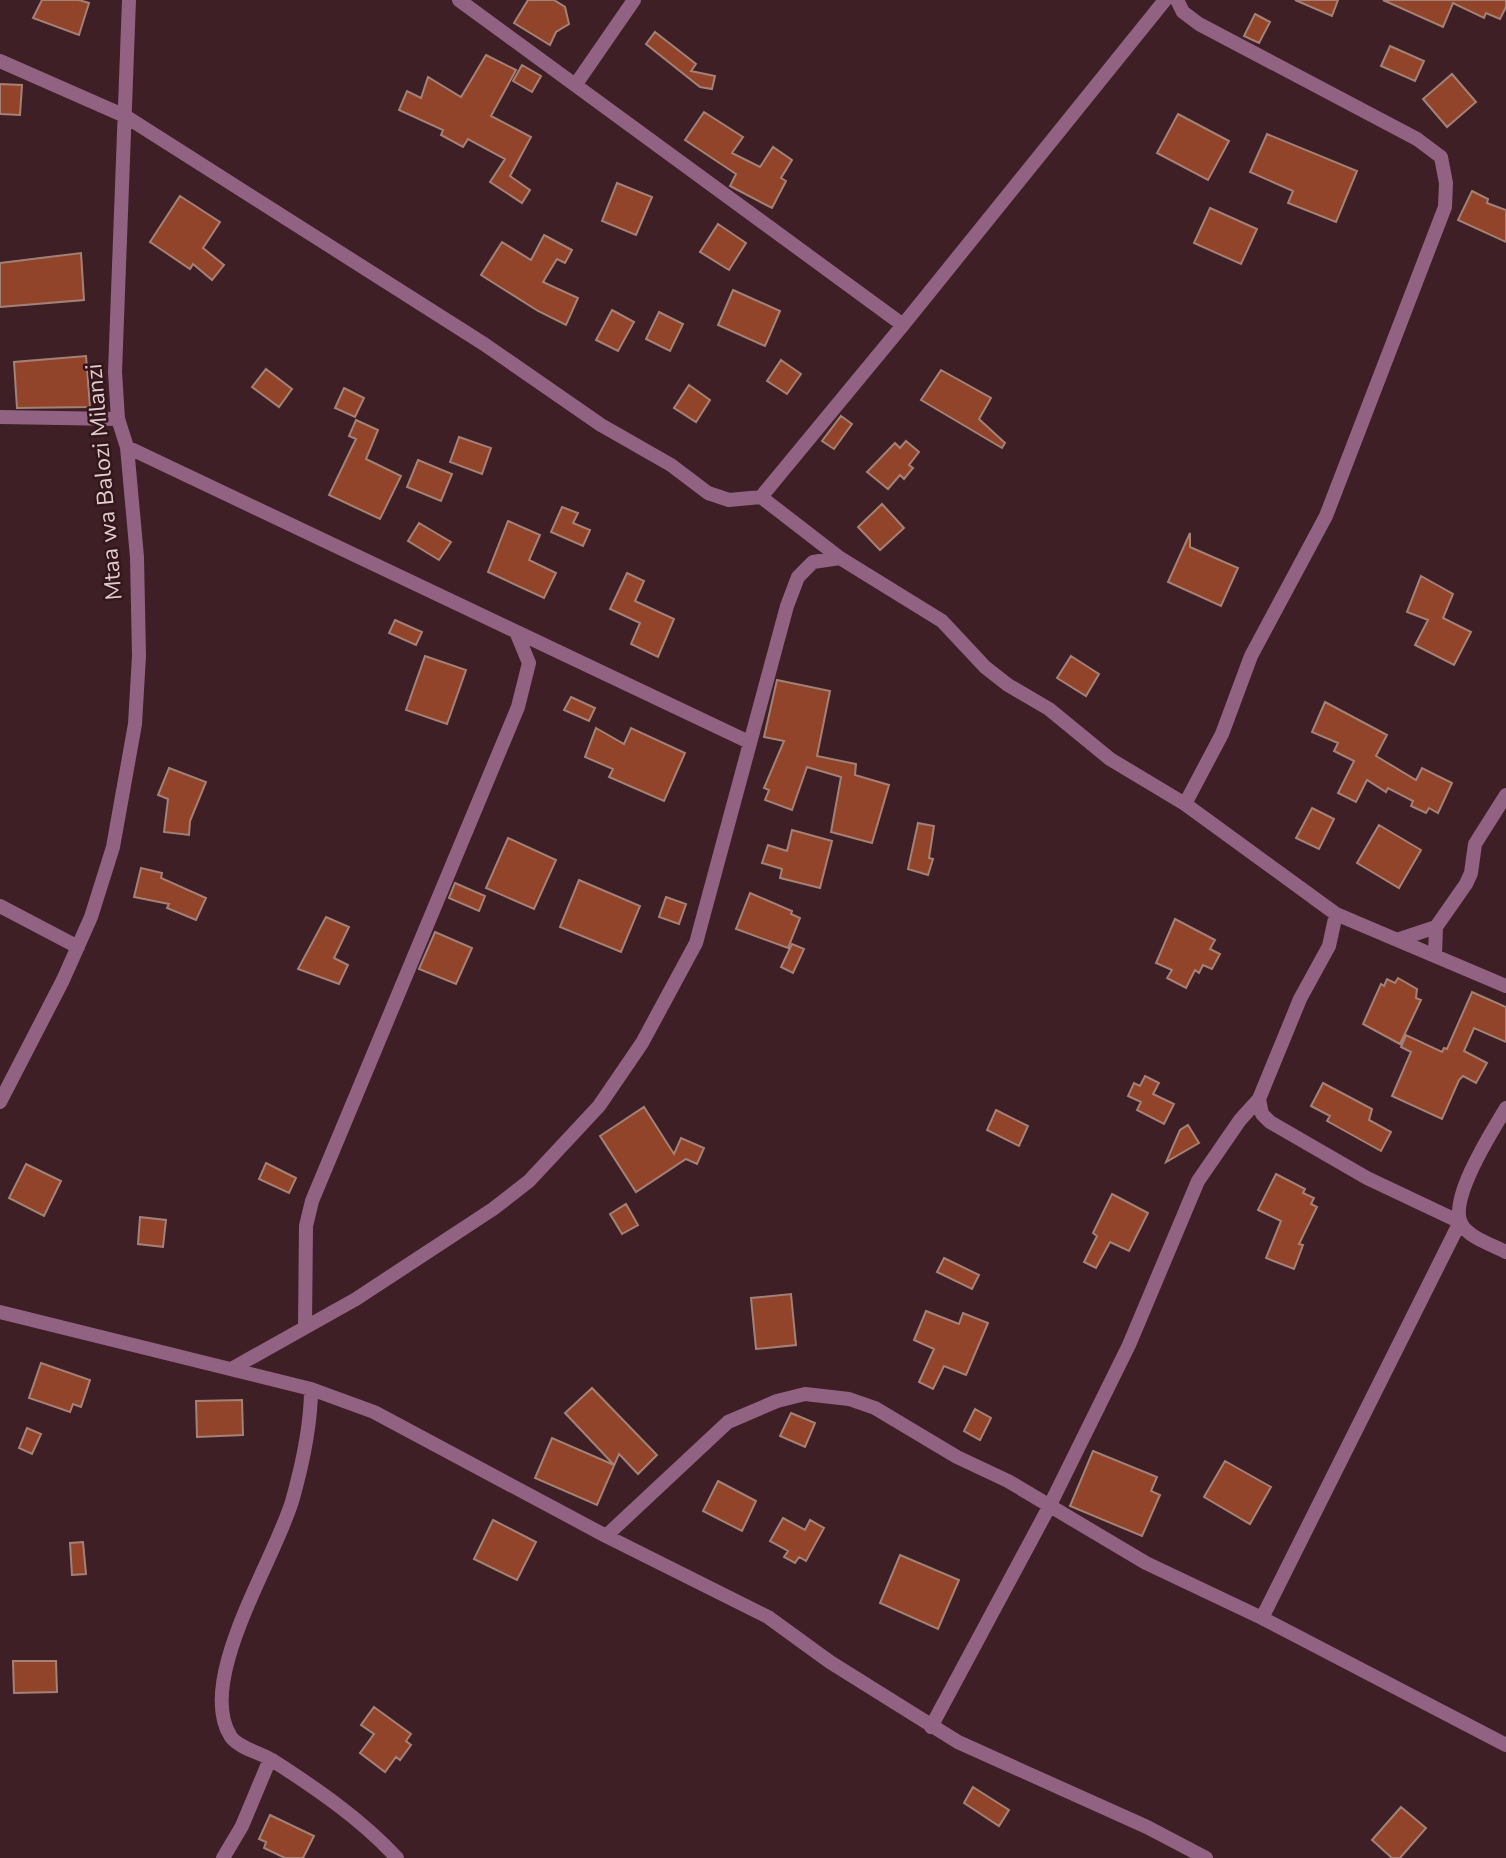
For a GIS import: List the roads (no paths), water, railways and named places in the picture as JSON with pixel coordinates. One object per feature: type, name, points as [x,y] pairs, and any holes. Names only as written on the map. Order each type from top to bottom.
[{"type":"street","name":"Mtaa wa Balozi Milanzi","points":[[0,1101],[91,917],[113,847],[135,724],[139,656],[137,570],[127,447],[118,419],[115,372],[129,0]]},
{"type":"street","points":[[459,0],[903,326]]},
{"type":"street","points":[[576,84],[634,0]]},
{"type":"street","points":[[761,497],[903,326],[1165,0]]},
{"type":"street","points":[[1178,0],[1182,12],[1199,24],[1417,139],[1441,157],[1446,183],[1445,207],[1326,516],[1251,656],[1222,734],[1185,804]]},
{"type":"street","points":[[0,61],[125,116],[484,344],[708,493],[729,500],[761,497],[839,558],[942,621],[985,667],[1008,685],[1049,709],[1110,759],[1185,804],[1336,914],[1506,986]]},
{"type":"street","points":[[0,417],[118,419]]},
{"type":"street","points":[[127,447],[749,742]]},
{"type":"street","points":[[233,1368],[356,1299],[493,1209],[529,1181],[599,1106],[642,1043],[696,943],[716,876],[724,828],[798,577],[813,562],[839,558]]},
{"type":"street","points":[[304,1326],[305,1239],[312,1201],[518,707],[529,663],[517,634]]},
{"type":"street","points":[[1435,955],[1436,927],[1471,873],[1475,845],[1506,795]]},
{"type":"street","points":[[0,906],[78,947]]},
{"type":"street","points":[[931,1727],[1049,1507],[1129,1345],[1198,1181],[1240,1120],[1259,1099],[1300,999],[1329,946],[1336,914]]},
{"type":"street","points":[[1400,939],[1436,927]]},
{"type":"street","points":[[1259,1099],[1262,1114],[1269,1122],[1367,1178],[1460,1223],[1468,1231],[1506,1252]]},
{"type":"street","points":[[1262,1618],[1460,1223],[1462,1199],[1469,1177],[1506,1108]]},
{"type":"street","points":[[0,1312],[233,1368],[311,1389],[374,1412],[606,1536],[768,1616],[830,1662],[931,1727],[1147,1827],[1206,1858]]},
{"type":"street","points":[[311,1389],[311,1420],[293,1500],[230,1649],[221,1688],[222,1718],[232,1739],[270,1759],[344,1810],[397,1858]]},
{"type":"street","points":[[606,1536],[729,1422],[777,1401],[805,1394],[849,1399],[876,1408],[1146,1563],[1262,1618],[1506,1745]]},
{"type":"street","points":[[223,1858],[242,1826],[270,1759]]}]
